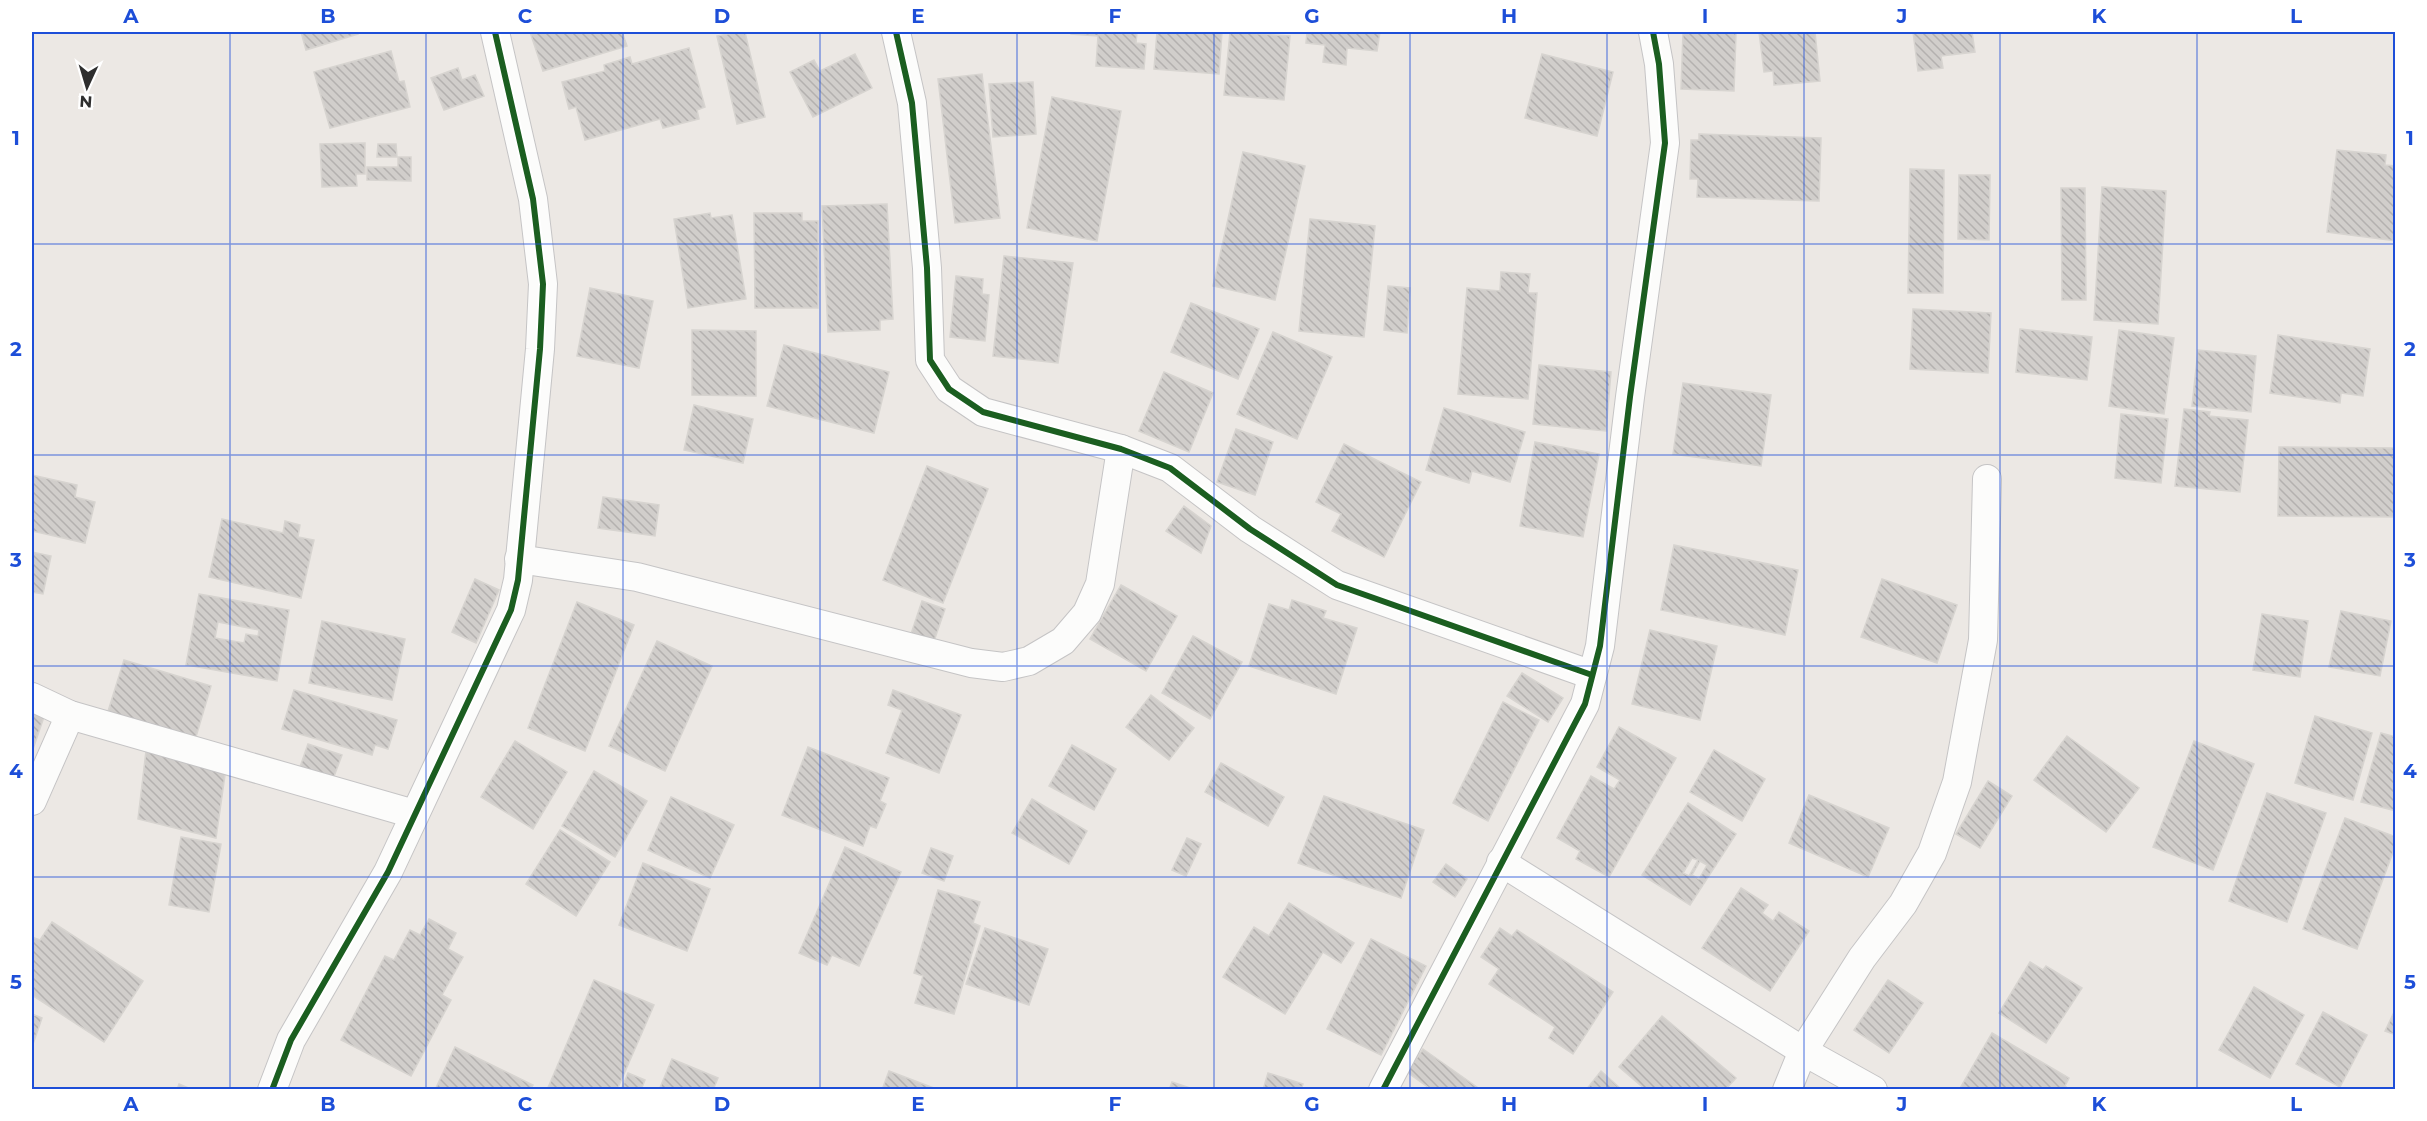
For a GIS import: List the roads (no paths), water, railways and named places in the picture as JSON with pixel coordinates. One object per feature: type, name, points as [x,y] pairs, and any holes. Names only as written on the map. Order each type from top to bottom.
[{"type":"street","points":[[272,1089],[291,1040],[388,872],[511,610],[518,580],[540,349],[543,284],[533,199],[495,32]]},
{"type":"street","points":[[896,32],[912,103],[927,268],[930,360],[949,389],[983,412],[1121,449],[1170,468],[1250,529],[1337,585],[1592,675]]},
{"type":"street","points":[[1383,1089],[1585,704],[1600,646],[1630,397],[1665,142],[1659,64],[1653,32]]},
{"type":"street","points":[[519,559],[637,578],[971,663],[1004,667],[1029,661],[1063,641],[1088,613],[1100,585],[1121,449]]},
{"type":"street","points":[[1787,1089],[1803,1051],[1862,958],[1909,894],[1932,853],[1957,782],[1983,640],[1987,479]]},
{"type":"street","points":[[32,697],[70,715],[414,814]]},
{"type":"street","points":[[32,801],[70,715]]},
{"type":"street","points":[[1501,862],[1803,1051],[1873,1089]]}]
